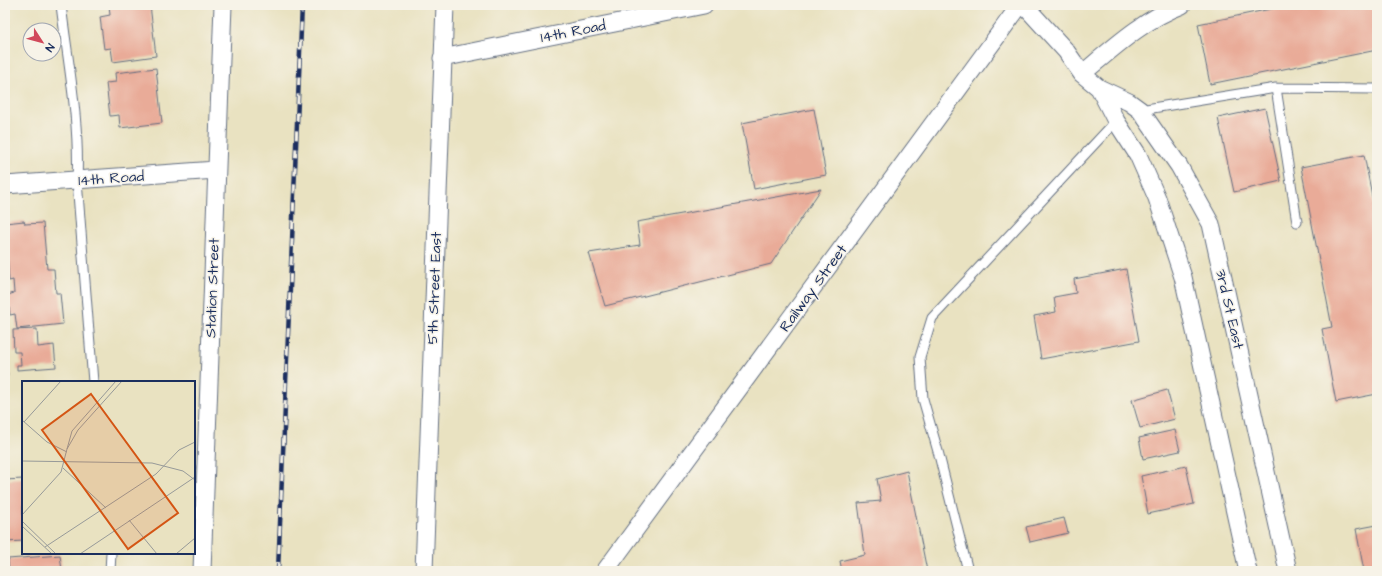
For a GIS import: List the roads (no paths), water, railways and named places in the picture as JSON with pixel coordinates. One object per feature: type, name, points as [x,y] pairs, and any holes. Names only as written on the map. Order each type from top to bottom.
[{"type":"street","name":"Station Street","points":[[202,571],[199,536],[223,5]]},
{"type":"street","name":"5th Street East","points":[[424,571],[445,5]]},
{"type":"street","name":"14th Road","points":[[442,58],[704,5]]},
{"type":"street","name":"Railway Street","points":[[605,571],[1020,5]]},
{"type":"street","name":"3rd St East","points":[[1024,5],[1066,51],[1082,74],[1099,88],[1129,102],[1140,110],[1179,166],[1211,224],[1288,571]]},
{"type":"street","points":[[1082,74],[1134,31],[1169,10],[1182,5]]},
{"type":"street","name":"3rd St East","points":[[1099,88],[1116,121],[1138,155],[1157,198],[1183,277],[1248,571]]},
{"type":"street","name":"14th Road","points":[[5,184],[77,181],[216,170]]},
{"type":"lane","points":[[61,5],[76,120],[78,152],[77,181],[93,381]]},
{"type":"lane","points":[[1140,110],[1276,88],[1377,89]]},
{"type":"lane","points":[[1276,88],[1297,222]]},
{"type":"lane","points":[[968,571],[923,399],[920,357],[932,318],[1116,121]]},
{"type":"lane","points":[[110,571],[111,554]]},
{"type":"railway","points":[[278,571],[302,5]]}]
